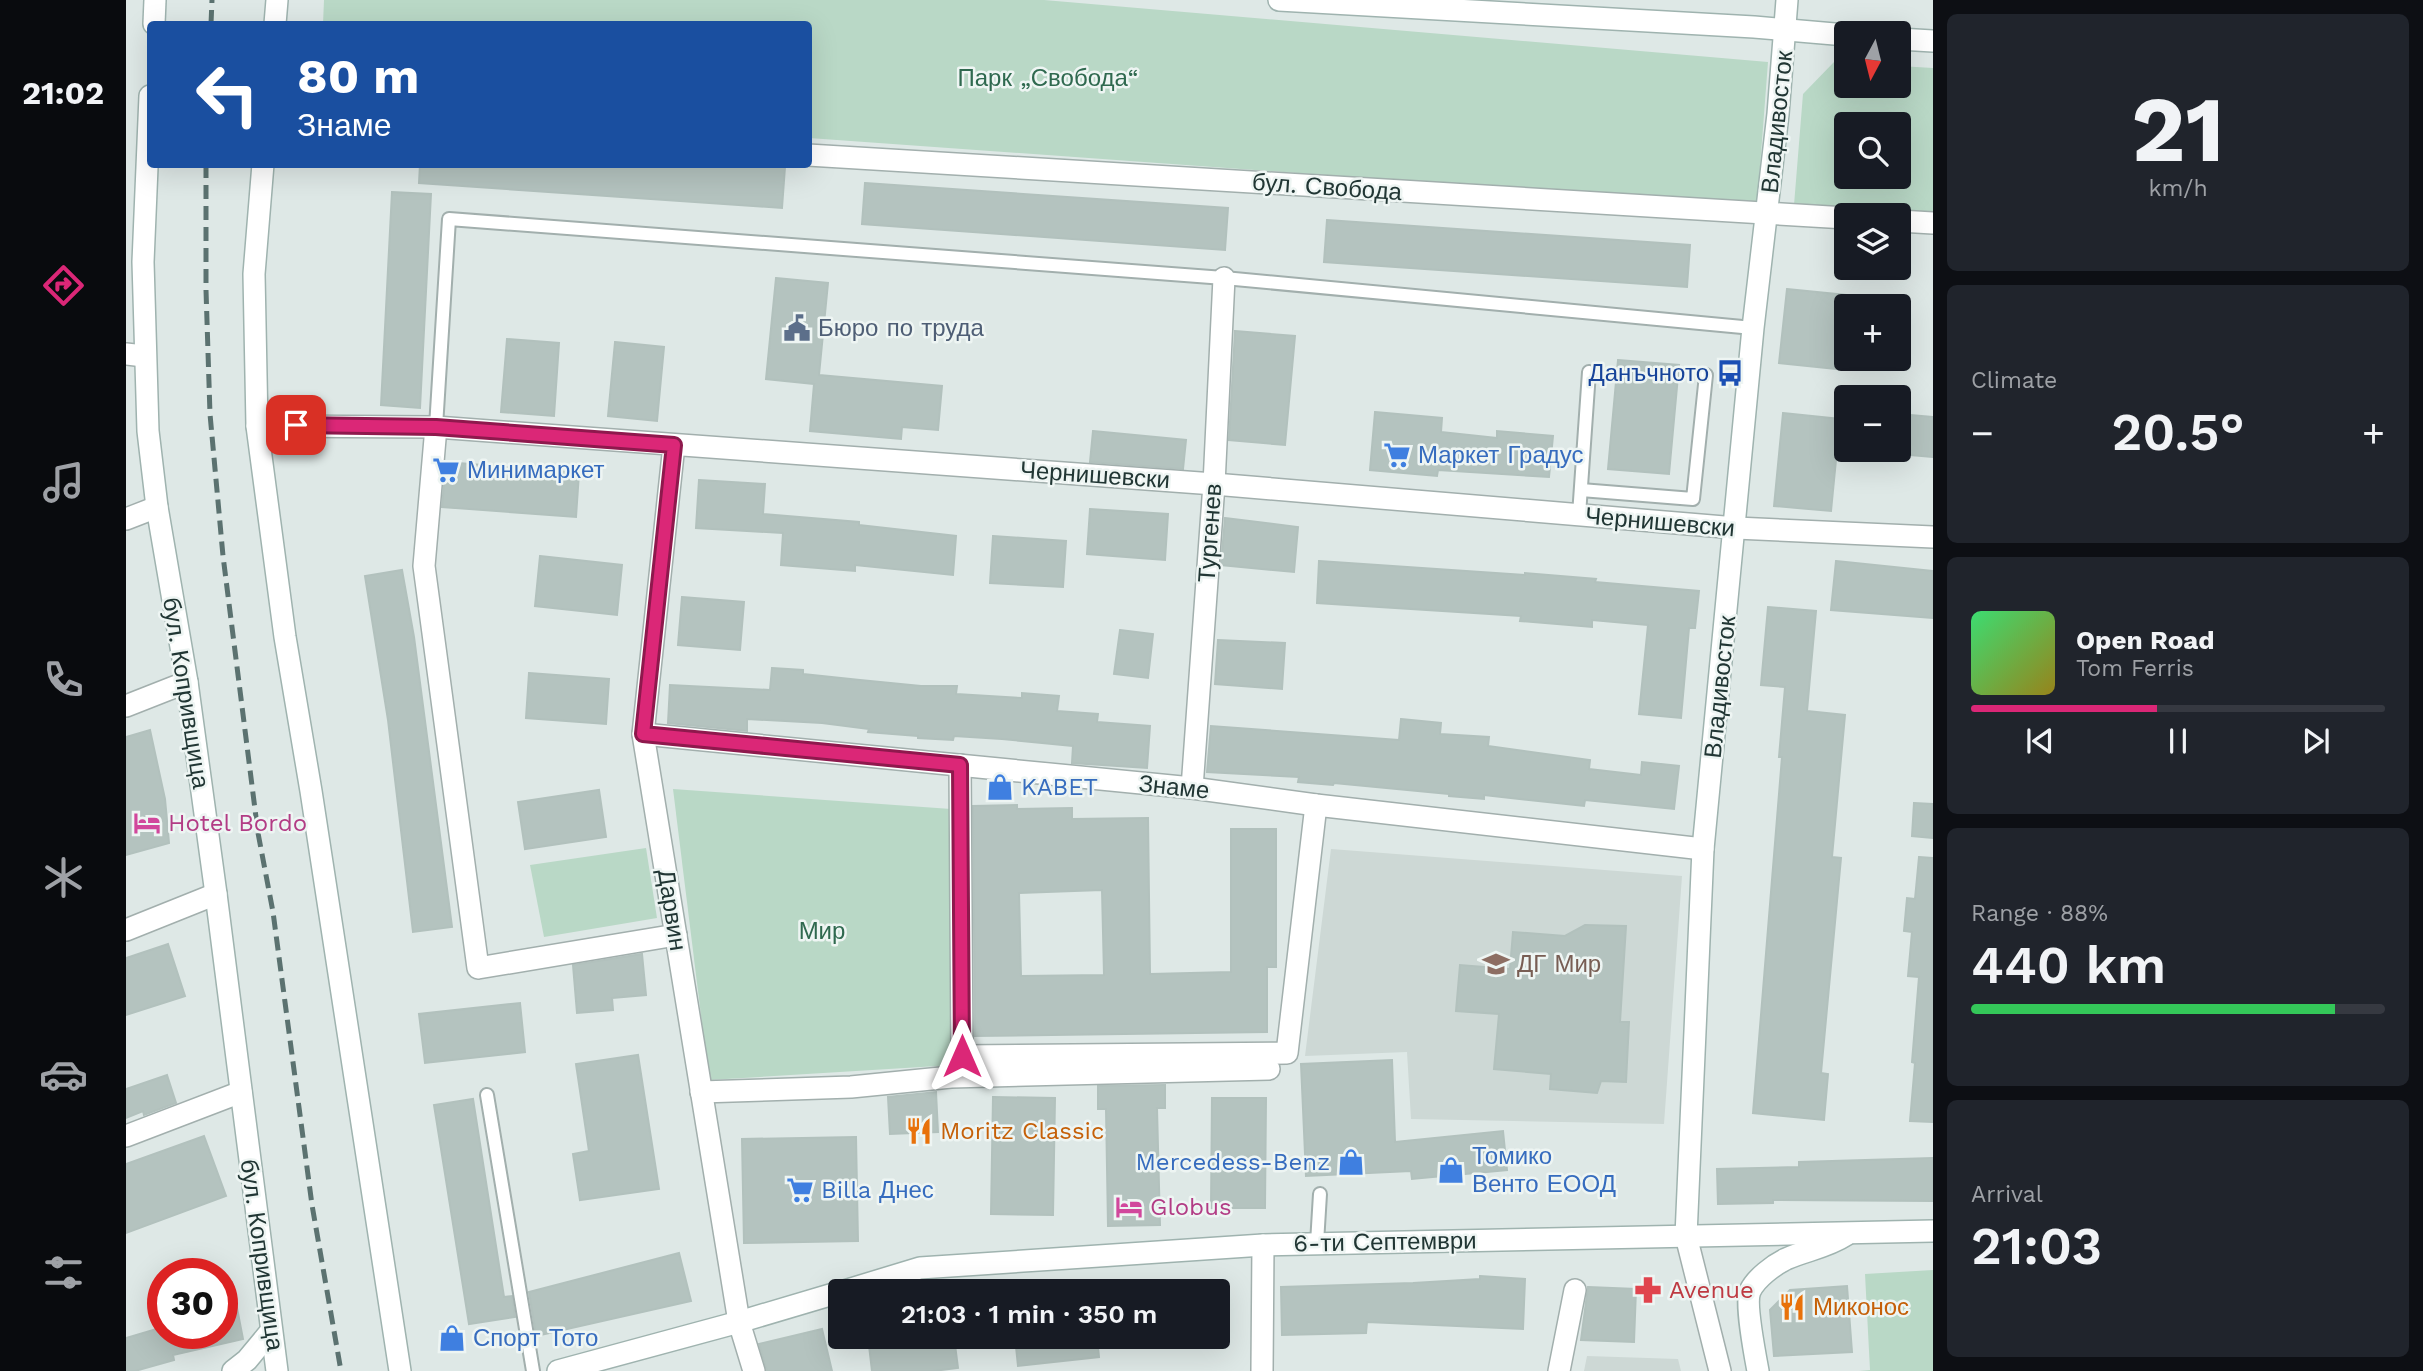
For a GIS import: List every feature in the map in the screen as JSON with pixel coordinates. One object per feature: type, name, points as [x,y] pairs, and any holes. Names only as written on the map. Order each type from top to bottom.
[{"type":"street","points":[[154,21],[155,0]]},
{"type":"street","points":[[275,21],[277,0]]},
{"type":"street","points":[[1279,0],[1834,34]]},
{"type":"street","name":"Владивосток","points":[[1720,1371],[1686,1236],[1703,849],[1787,0]]},
{"type":"street","points":[[1911,40],[1933,41]]},
{"type":"street","name":"бул. Свобода","points":[[812,155],[1834,217]]},
{"type":"street","name":"бул. Копривщица","points":[[147,167],[135,355],[148,430],[157,507],[187,682],[277,1371]]},
{"type":"street","points":[[263,168],[254,274],[257,426],[285,637],[400,1371]]},
{"type":"street","points":[[1911,222],[1933,223]]},
{"type":"street","name":"Тургенев","points":[[1192,788],[1214,484],[1224,278]]},
{"type":"street","name":"Чернишевски","points":[[257,426],[436,427],[1214,484],[1735,528],[1933,537]]},
{"type":"street","points":[[436,427],[424,566],[478,968],[676,935]]},
{"type":"street","name":"Дарвин","points":[[674,445],[643,734],[739,1322],[754,1371]]},
{"type":"street","points":[[126,519],[157,507]]},
{"type":"street","points":[[126,706],[187,682]]},
{"type":"street","name":"Знаме","points":[[643,734],[1192,788],[1316,805],[1703,849]]},
{"type":"street","points":[[960,765],[962,1056],[1287,1053],[1316,805]]},
{"type":"street","points":[[126,930],[216,894]]},
{"type":"street","points":[[701,1092],[851,1087],[951,1077],[1269,1069]]},
{"type":"street","points":[[126,1136],[240,1092]]},
{"type":"street","name":"6-ти Септември","points":[[883,1279],[920,1268],[1263,1245],[1933,1231]]},
{"type":"street","points":[[1758,1371],[1749,1292],[1763,1275],[1787,1259],[1818,1250],[1851,1232]]},
{"type":"street","points":[[1262,1371],[1263,1245]]},
{"type":"street","points":[[1559,1371],[1575,1290]]},
{"type":"street","name":"6-ти Септември","points":[[558,1371],[828,1296]]},
{"type":"street","points":[[233,1371],[247,1360],[271,1331]]},
{"type":"lane","points":[[436,427],[449,219],[1224,278],[1754,328]]},
{"type":"lane","points":[[1579,515],[1589,372]]},
{"type":"lane","points":[[1581,490],[1693,499],[1706,375]]},
{"type":"lane","points":[[487,1095],[533,1371]]},
{"type":"lane","points":[[1317,1243],[1320,1194]]},
{"type":"shaded area","name":"ДГ Мир","points":[[1331,849],[1682,876],[1664,1124],[1411,1119],[1407,1052],[1305,1056]]},
{"type":"shaded area","points":[[1587,1356],[1678,1359],[1681,1371],[1584,1371]]},
{"type":"green space","name":"Парк „Свобода“","points":[[324,0],[1044,0],[1768,62],[1757,206],[812,138],[812,21],[323,21]]},
{"type":"green space","points":[[1834,62],[1834,98],[1911,98],[1911,67],[1933,68],[1933,214],[1911,213],[1911,203],[1834,203],[1834,208],[1794,205],[1803,94]]},
{"type":"green space","name":"Мир","points":[[673,789],[951,809],[954,1065],[709,1080]]},
{"type":"green space","points":[[646,848],[657,918],[544,937],[530,865]]},
{"type":"green space","points":[[1933,1270],[1933,1371],[1859,1371],[1870,1370],[1865,1274]]},
{"type":"building","points":[[420,168],[785,168],[782,208],[419,183]]},
{"type":"building","points":[[865,183],[1228,208],[1225,250],[862,224]]},
{"type":"building","points":[[392,192],[431,194],[420,408],[381,405]]},
{"type":"building","points":[[1327,220],[1690,245],[1687,287],[1324,262]]},
{"type":"building","points":[[776,278],[828,283],[819,375],[942,386],[938,430],[902,427],[901,439],[810,431],[814,384],[766,379]]},
{"type":"building","points":[[1787,289],[1836,294],[1834,294],[1834,369],[1779,363]]},
{"type":"building","points":[[1235,331],[1295,336],[1285,445],[1229,440]]},
{"type":"building","points":[[507,339],[559,343],[554,416],[501,412]]},
{"type":"building","points":[[615,342],[664,347],[657,421],[608,416]]},
{"type":"building","points":[[1618,360],[1679,365],[1669,474],[1608,469]]},
{"type":"building","points":[[1375,412],[1442,418],[1441,432],[1497,438],[1497,431],[1553,436],[1549,477],[1438,470],[1437,476],[1370,470]]},
{"type":"building","points":[[1783,413],[1834,418],[1836,462],[1831,511],[1774,506]]},
{"type":"building","points":[[1911,415],[1933,417],[1933,457],[1911,455]]},
{"type":"building","points":[[1093,431],[1186,440],[1183,469],[1090,462]]},
{"type":"building","points":[[446,462],[579,473],[576,517],[442,507]]},
{"type":"building","points":[[699,480],[765,484],[763,514],[859,522],[859,525],[956,536],[953,575],[855,565],[855,571],[781,565],[783,533],[696,528]]},
{"type":"building","points":[[1090,509],[1168,514],[1165,560],[1087,554]]},
{"type":"building","points":[[1225,518],[1298,527],[1294,572],[1221,565]]},
{"type":"building","points":[[993,536],[1066,541],[1063,587],[990,583]]},
{"type":"building","points":[[540,556],[622,565],[617,615],[535,606]]},
{"type":"building","points":[[1319,561],[1525,573],[1699,591],[1695,628],[1689,628],[1681,718],[1639,714],[1648,625],[1592,620],[1592,627],[1520,621],[1521,616],[1317,603]]},
{"type":"building","points":[[1836,561],[1933,571],[1933,618],[1831,610]]},
{"type":"building","points":[[402,570],[414,637],[452,927],[413,932],[388,720],[365,576]]},
{"type":"building","points":[[682,597],[744,602],[740,650],[678,645]]},
{"type":"building","points":[[1768,607],[1816,611],[1807,711],[1845,715],[1832,857],[1841,858],[1821,1073],[1828,1074],[1824,1120],[1753,1113],[1782,757],[1779,757],[1785,687],[1761,685]]},
{"type":"building","points":[[1120,630],[1153,634],[1148,678],[1114,674]]},
{"type":"building","points":[[1218,640],[1285,643],[1282,689],[1215,684]]},
{"type":"building","points":[[772,668],[803,670],[803,674],[921,686],[957,686],[956,694],[1022,698],[1022,693],[1059,696],[1057,711],[1098,714],[1097,722],[1150,726],[1147,768],[1072,763],[1073,746],[1002,739],[954,736],[953,740],[918,738],[822,723],[747,719],[747,731],[668,723],[670,685],[770,690]]},
{"type":"building","points":[[529,673],[609,679],[606,724],[526,718]]},
{"type":"building","points":[[1401,719],[1441,723],[1440,734],[1489,737],[1488,746],[1590,760],[1589,769],[1641,775],[1642,762],[1679,766],[1674,809],[1585,800],[1584,806],[1484,795],[1484,799],[1334,783],[1298,782],[1299,777],[1207,772],[1211,726],[1399,740]]},
{"type":"building","points":[[150,730],[165,799],[169,843],[126,855],[126,737]]},
{"type":"building","points":[[599,790],[606,837],[525,849],[518,802]]},
{"type":"building","points":[[1914,803],[1933,804],[1933,838],[1912,836]]},
{"type":"building","points":[[1017,805],[1017,809],[1072,808],[1072,819],[1148,818],[1150,974],[1231,972],[1231,829],[1276,829],[1276,967],[1267,967],[1267,1032],[975,1036],[973,806]],"holes":[[[1102,890],[1104,975],[1021,976],[1019,893]]]},
{"type":"building","points":[[1919,857],[1933,858],[1933,1122],[1910,1121],[1919,977],[1908,976],[1912,932],[1904,931],[1907,898],[1915,899]]},
{"type":"building","points":[[1585,925],[1626,926],[1620,1022],[1629,1022],[1626,1082],[1601,1081],[1597,1093],[1550,1089],[1551,1074],[1494,1069],[1499,1014],[1456,1011],[1460,965],[1510,969],[1513,932],[1565,936]]},
{"type":"building","points":[[168,944],[185,996],[126,1015],[126,958]]},
{"type":"building","points":[[642,954],[646,995],[612,998],[613,1010],[577,1013],[573,965]]},
{"type":"building","points":[[520,1003],[525,1052],[425,1063],[419,1014]]},
{"type":"building","points":[[638,1055],[659,1189],[580,1200],[573,1154],[589,1151],[576,1064]]},
{"type":"building","points":[[1392,1060],[1395,1142],[1503,1131],[1507,1170],[1412,1179],[1411,1171],[1306,1176],[1301,1064]]},
{"type":"building","points":[[167,1075],[176,1103],[144,1115],[143,1111],[126,1118],[126,1089]]},
{"type":"building","points":[[1165,1085],[1165,1108],[1157,1108],[1160,1225],[1108,1226],[1106,1109],[1098,1109],[1098,1086]]},
{"type":"building","points":[[936,1092],[938,1132],[890,1134],[888,1097]]},
{"type":"building","points":[[993,1097],[1055,1098],[1053,1215],[991,1214]]},
{"type":"building","points":[[1212,1098],[1266,1098],[1265,1208],[1211,1208]]},
{"type":"building","points":[[473,1099],[504,1297],[512,1296],[515,1317],[469,1324],[434,1105]]},
{"type":"building","points":[[204,1136],[226,1196],[126,1233],[126,1164]]},
{"type":"building","name":"Billa Днес","points":[[856,1137],[858,1241],[744,1243],[742,1139]]},
{"type":"building","points":[[1933,1158],[1933,1201],[1773,1200],[1773,1203],[1718,1204],[1717,1169],[1799,1167],[1799,1162]]},
{"type":"building","points":[[679,1253],[691,1301],[536,1336],[529,1292]]},
{"type":"building","points":[[1480,1276],[1525,1279],[1523,1329],[1367,1322],[1366,1333],[1282,1335],[1281,1287],[1413,1283],[1480,1279]]},
{"type":"building","points":[[1847,1286],[1852,1352],[1774,1356],[1770,1310],[1790,1290]]},
{"type":"building","points":[[1588,1287],[1636,1289],[1634,1342],[1581,1340]]},
{"type":"building","points":[[238,1313],[243,1339],[238,1340]]},
{"type":"building","points":[[822,1329],[832,1371],[767,1371],[759,1344]]},
{"type":"building","points":[[147,1332],[147,1349],[199,1349],[173,1355],[174,1360],[126,1371],[126,1338]]},
{"type":"building","points":[[869,1349],[956,1349],[958,1368],[933,1371],[872,1371]]},
{"type":"building","points":[[1016,1349],[1098,1349],[1099,1357],[1018,1366]]},
{"type":"railway","points":[[211,21],[212,0]]},
{"type":"railway","points":[[206,168],[210,414],[223,556],[258,833],[273,912],[312,1205],[341,1371]]},
{"type":"place","name":"Бюро по труда","points":[[797,328]]},
{"type":"place","name":"Данъчното","points":[[1730,373]]},
{"type":"place","name":"Маркет Градус","points":[[1397,455]]},
{"type":"place","name":"Минимаркет","points":[[446,470]]},
{"type":"place","name":"KABET","points":[[1000,787]]},
{"type":"place","name":"Hotel Bordo","points":[[147,823]]},
{"type":"place","name":"ДГ Мир","points":[[1496,964]]},
{"type":"place","name":"Moritz Classic","points":[[919,1131]]},
{"type":"place","name":"Mercedess-Benz","points":[[1351,1162]]},
{"type":"place","name":"Томико Венто ЕООД","points":[[1451,1170]]},
{"type":"place","name":"Billa Днес","points":[[800,1190]]},
{"type":"place","name":"Globus","points":[[1129,1207]]},
{"type":"place","name":"Avenue","points":[[1648,1290]]},
{"type":"place","name":"Миконос","points":[[1792,1307]]},
{"type":"place","name":"Спорт Тото","points":[[452,1338]]},
{"type":"route","points":[[296,425],[436,427],[674,445],[643,734],[960,765],[962,1056]]}]
